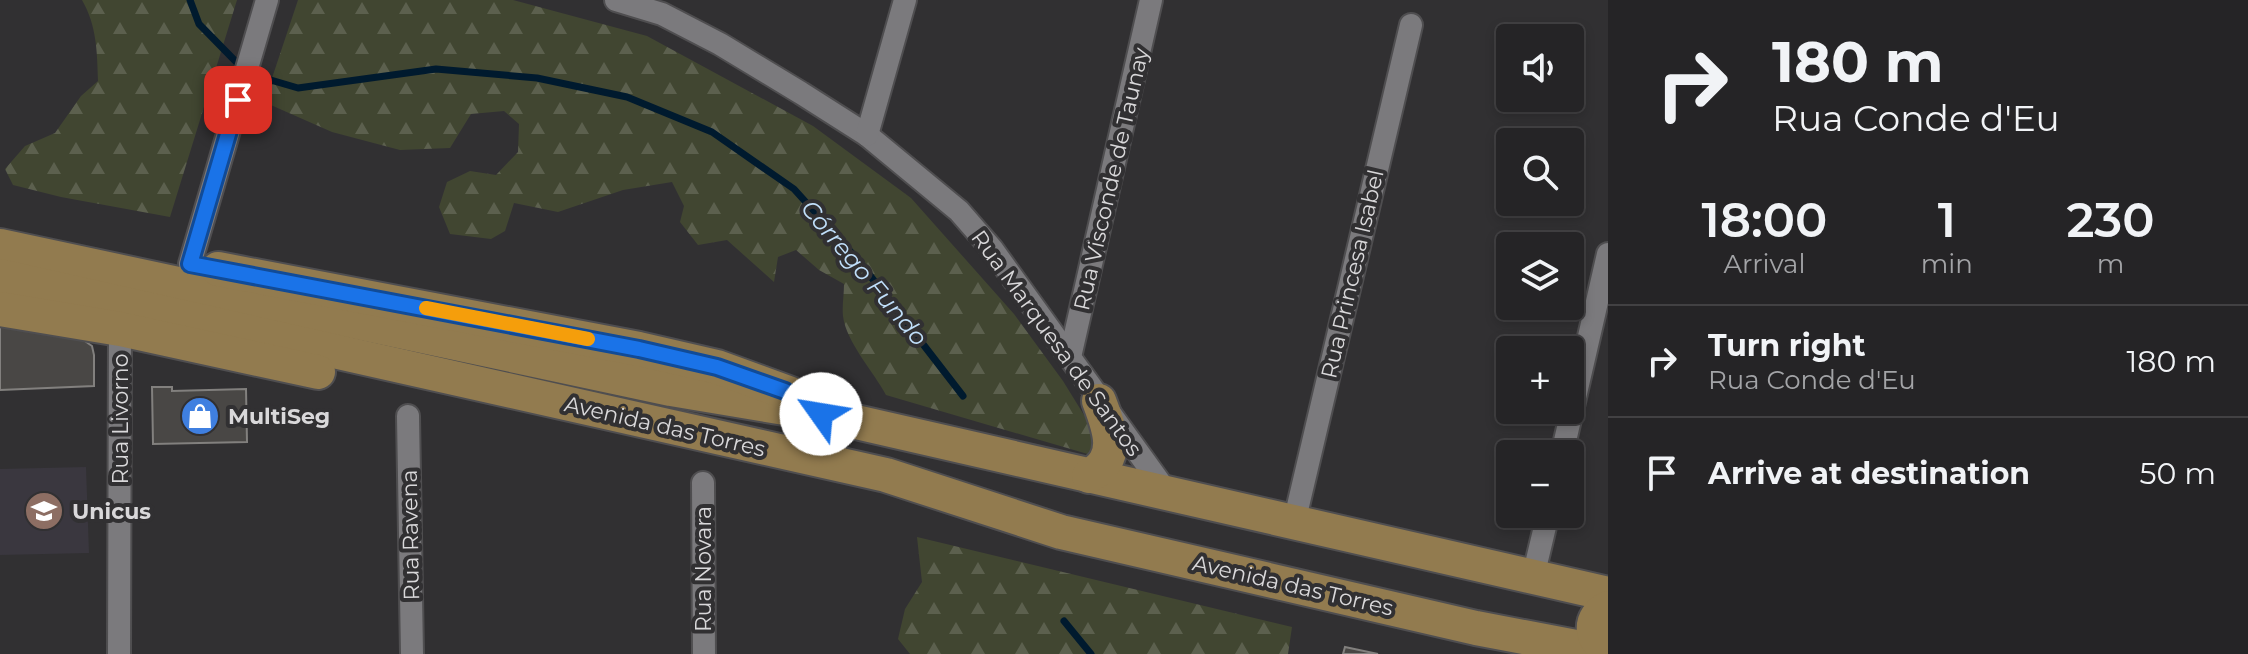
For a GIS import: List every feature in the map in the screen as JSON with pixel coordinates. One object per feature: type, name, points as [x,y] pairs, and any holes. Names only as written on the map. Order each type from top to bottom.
[{"type":"main road","points":[[0,221],[190,264],[639,349],[717,367],[785,391],[821,414]]},
{"type":"main road","name":"Avenida das Torres","points":[[0,246],[671,389],[821,414],[1608,594]]},
{"type":"main road","name":"Avenida das Torres","points":[[0,276],[886,475],[1061,532],[1476,628],[1608,651]]},
{"type":"main road","points":[[0,309],[120,329],[1061,532]]},
{"type":"main road","points":[[1089,476],[1101,470],[1110,453],[1107,423],[1099,401]]},
{"type":"main road","points":[[1608,608],[1596,617],[1593,632],[1608,651]]},
{"type":"street","points":[[190,264],[267,0]]},
{"type":"street","name":"Rua Marquesa de Santos","points":[[616,0],[662,14],[720,44],[867,135],[959,211],[992,249],[1168,494]]},
{"type":"street","points":[[867,135],[905,0]]},
{"type":"street","name":"Rua Visconde de Taunay","points":[[1070,357],[1151,0]]},
{"type":"street","name":"Rua Princesa Isabel","points":[[1294,523],[1411,25]]},
{"type":"street","points":[[1565,440],[1608,254]]},
{"type":"street","name":"Rua Livorno","points":[[119,654],[120,329]]},
{"type":"street","name":"Rua Ravena","points":[[408,416],[412,654]]},
{"type":"street","name":"Rua Novara","points":[[703,483],[704,654]]},
{"type":"street","points":[[1533,577],[1545,528]]},
{"type":"shaded area","name":"Unicus","points":[[86,467],[89,553],[0,555],[0,469]]},
{"type":"green space","points":[[82,0],[237,0],[170,217],[13,185],[5,169],[25,146],[55,133],[81,96],[98,81],[93,29]]},
{"type":"green space","points":[[298,0],[513,0],[647,36],[813,126],[911,198],[1014,314],[1063,381],[1100,441],[1091,455],[886,395],[845,326],[844,284],[819,270],[796,250],[778,257],[774,282],[727,240],[698,245],[680,222],[684,206],[672,182],[623,190],[558,212],[514,203],[505,231],[491,239],[450,234],[439,207],[447,182],[470,171],[496,175],[518,152],[519,124],[504,111],[471,114],[450,148],[400,150],[332,132],[264,102]]},
{"type":"green space","points":[[917,537],[1292,627],[1288,654],[910,654],[898,639],[905,609],[922,582]]},
{"type":"building","points":[[0,322],[82,339],[92,346],[94,386],[0,390]]},
{"type":"building","name":"MultiSeg","points":[[152,387],[172,387],[172,391],[246,389],[247,442],[153,444]]},
{"type":"building","points":[[1345,647],[1378,654],[1343,654]]},
{"type":"waterway","name":"Córrego Fundo","points":[[190,0],[199,24],[247,73],[298,88],[436,69],[537,78],[627,97],[712,132],[794,189],[858,260],[963,396]]},
{"type":"waterway","name":"Córrego Fundo","points":[[1064,621],[1091,654]]},
{"type":"slow traffic","points":[[426,308],[588,339]]},
{"type":"place","name":"MultiSeg","points":[[200,416]]},
{"type":"place","name":"Unicus","points":[[44,511]]},
{"type":"route","points":[[238,100],[190,264],[639,349],[717,367],[785,391],[821,414]]}]
